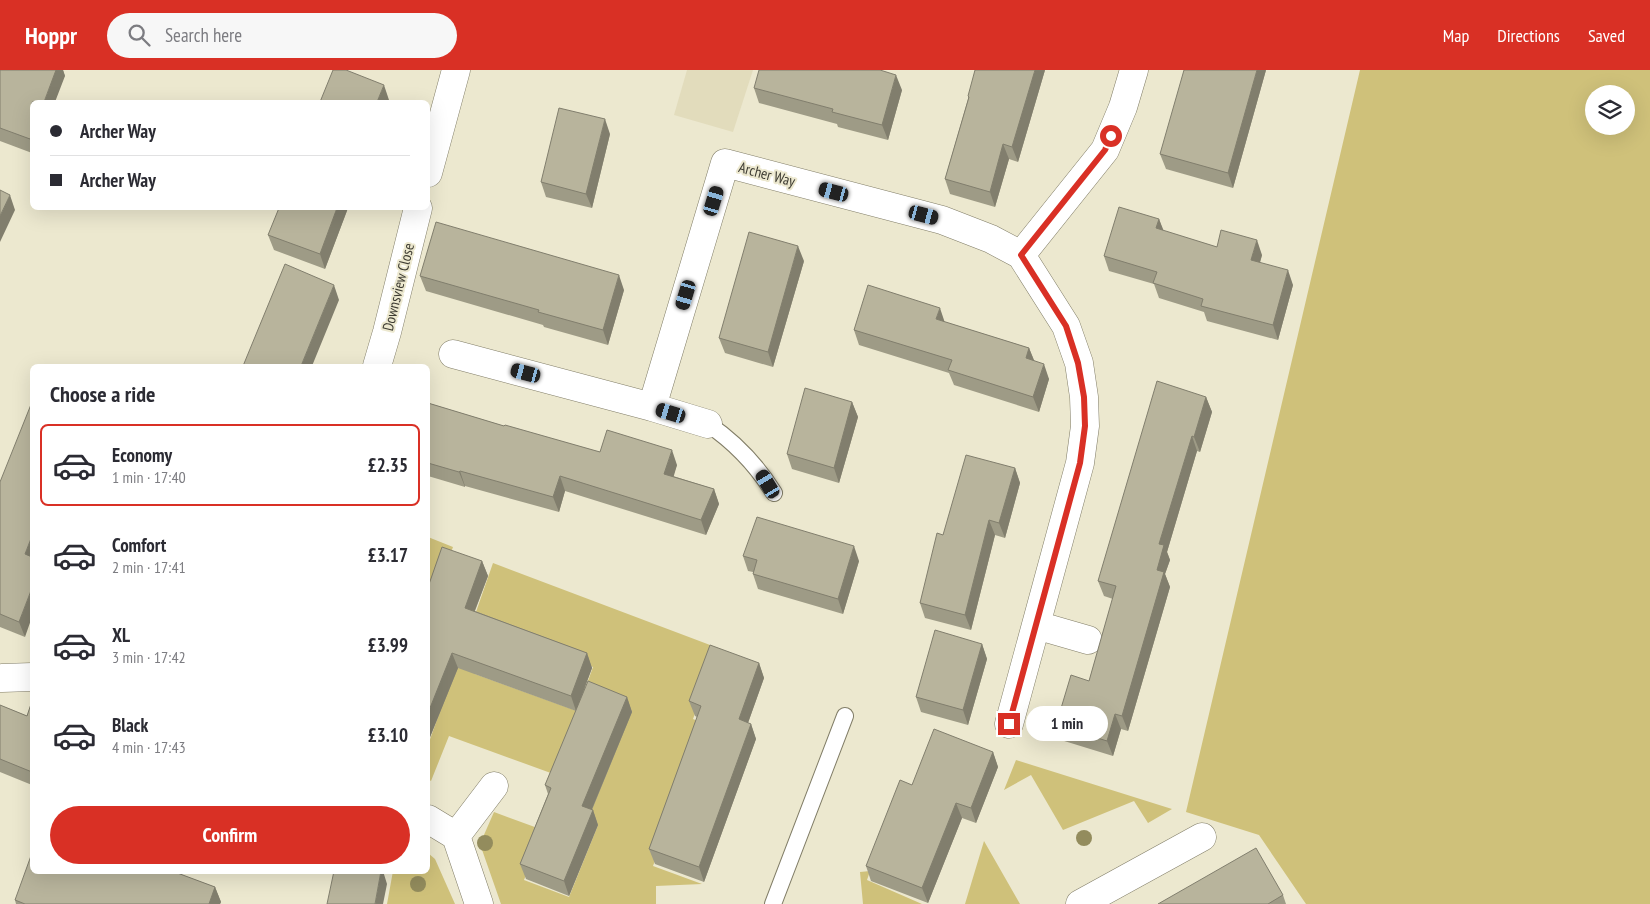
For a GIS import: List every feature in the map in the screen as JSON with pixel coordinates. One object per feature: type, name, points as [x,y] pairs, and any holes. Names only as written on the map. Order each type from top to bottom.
[{"type":"street","points":[[430,166],[456,70]]},
{"type":"street","points":[[1021,255],[1105,150],[1123,107],[1134,70]]},
{"type":"street","name":"Archer Way","points":[[652,407],[725,163],[942,220],[991,238],[1021,255],[1066,326],[1078,363],[1084,397],[1085,426],[1080,463],[1009,724]]},
{"type":"street","name":"Downsview Close","points":[[378,364],[418,210]]},
{"type":"street","points":[[453,354],[652,407],[708,424]]},
{"type":"street","points":[[1036,626],[1088,640]]},
{"type":"street","points":[[2,678],[30,677]]},
{"type":"street","points":[[456,836],[494,786]]},
{"type":"street","points":[[430,820],[456,836],[479,904]]},
{"type":"street","points":[[1080,904],[1202,837]]},
{"type":"lane","points":[[708,424],[729,438],[746,455],[763,474],[774,493]]},
{"type":"lane","points":[[773,904],[845,716]]},
{"type":"shaded area","points":[[687,70],[753,70],[733,132],[674,115]]},
{"type":"shaded area","points":[[1360,70],[1650,70],[1650,904],[1306,904],[1259,835],[1186,812]]},
{"type":"shaded area","points":[[430,538],[453,547],[430,610]]},
{"type":"shaded area","points":[[493,563],[718,648],[693,719],[705,724],[653,866],[702,884],[656,886],[656,904],[501,904],[480,844],[494,812],[543,830],[524,880],[569,897],[598,825],[559,776],[449,736],[430,780],[430,739],[439,714],[430,709],[430,704],[468,635]],"holes":[[[491,631],[593,667],[577,711],[475,674]]]},
{"type":"shaded area","points":[[1016,760],[1172,809],[1148,823],[1134,801],[1063,830],[1031,775],[1004,790]]},
{"type":"shaded area","points":[[984,841],[1020,904],[965,904]]},
{"type":"shaded area","points":[[430,855],[435,859],[455,904],[387,904],[392,874],[430,874]]},
{"type":"shaded area","points":[[870,871],[867,880],[922,904],[863,904],[860,872]]},
{"type":"building","points":[[0,70],[56,70],[45,100],[30,100],[30,139],[0,128]]},
{"type":"building","points":[[333,70],[346,70],[384,85],[378,100],[321,100]]},
{"type":"building","points":[[759,70],[880,70],[896,75],[882,125],[832,112],[833,109],[754,88]]},
{"type":"building","points":[[975,70],[1035,70],[1012,147],[1003,144],[990,192],[945,179]]},
{"type":"building","points":[[1184,70],[1257,70],[1228,173],[1160,154]]},
{"type":"building","points":[[559,108],[605,119],[586,194],[541,182]]},
{"type":"building","points":[[0,190],[10,195],[0,216]]},
{"type":"building","points":[[1119,207],[1159,219],[1156,228],[1217,247],[1221,230],[1257,240],[1251,260],[1288,270],[1273,325],[1201,306],[1203,299],[1153,283],[1157,272],[1104,256]]},
{"type":"building","points":[[278,210],[336,210],[320,254],[268,235]]},
{"type":"building","points":[[436,222],[619,275],[603,330],[420,276]]},
{"type":"building","points":[[749,232],[798,246],[768,352],[719,338]]},
{"type":"building","points":[[285,264],[334,285],[302,364],[244,364]]},
{"type":"building","points":[[868,285],[940,308],[936,319],[1029,348],[1026,358],[1044,364],[1033,397],[948,370],[952,360],[854,330]]},
{"type":"building","points":[[1157,381],[1206,397],[1159,544],[1164,545],[1157,570],[1164,572],[1122,716],[1115,714],[1107,741],[1056,725],[1071,675],[1089,681],[1116,586],[1098,581]]},
{"type":"building","points":[[805,388],[852,402],[834,468],[787,454]]},
{"type":"building","points":[[430,404],[600,452],[607,430],[672,450],[664,474],[714,489],[701,520],[560,476],[553,497],[430,464]]},
{"type":"building","points":[[30,407],[30,541],[25,554],[30,556],[30,593],[19,622],[0,614],[0,482]]},
{"type":"building","points":[[966,455],[1015,468],[999,523],[989,520],[965,615],[920,603],[937,533],[943,535]]},
{"type":"building","points":[[757,517],[854,546],[838,599],[753,574],[757,560],[743,556]]},
{"type":"building","points":[[442,547],[482,561],[465,608],[587,653],[571,696],[452,653],[430,708],[430,581]]},
{"type":"building","points":[[935,630],[982,644],[963,710],[916,697]]},
{"type":"building","points":[[710,645],[759,663],[739,719],[751,724],[699,867],[649,849],[701,706],[689,701]]},
{"type":"building","points":[[588,681],[627,697],[582,806],[593,810],[564,881],[520,864],[551,788],[545,785]]},
{"type":"building","points":[[0,705],[27,716],[30,707],[30,771],[0,759]]},
{"type":"building","points":[[934,729],[993,752],[971,808],[956,803],[922,888],[866,866],[900,780],[912,785]]},
{"type":"building","points":[[1256,848],[1283,895],[1268,904],[1158,904]]},
{"type":"building","points":[[30,859],[30,874],[180,874],[215,887],[209,904],[25,904],[15,900]]},
{"type":"building","points":[[333,874],[380,874],[375,904],[327,904]]},
{"type":"route","points":[[1009,724],[1080,463],[1085,426],[1084,397],[1078,363],[1066,326],[1021,255],[1105,150],[1111,136]]}]
